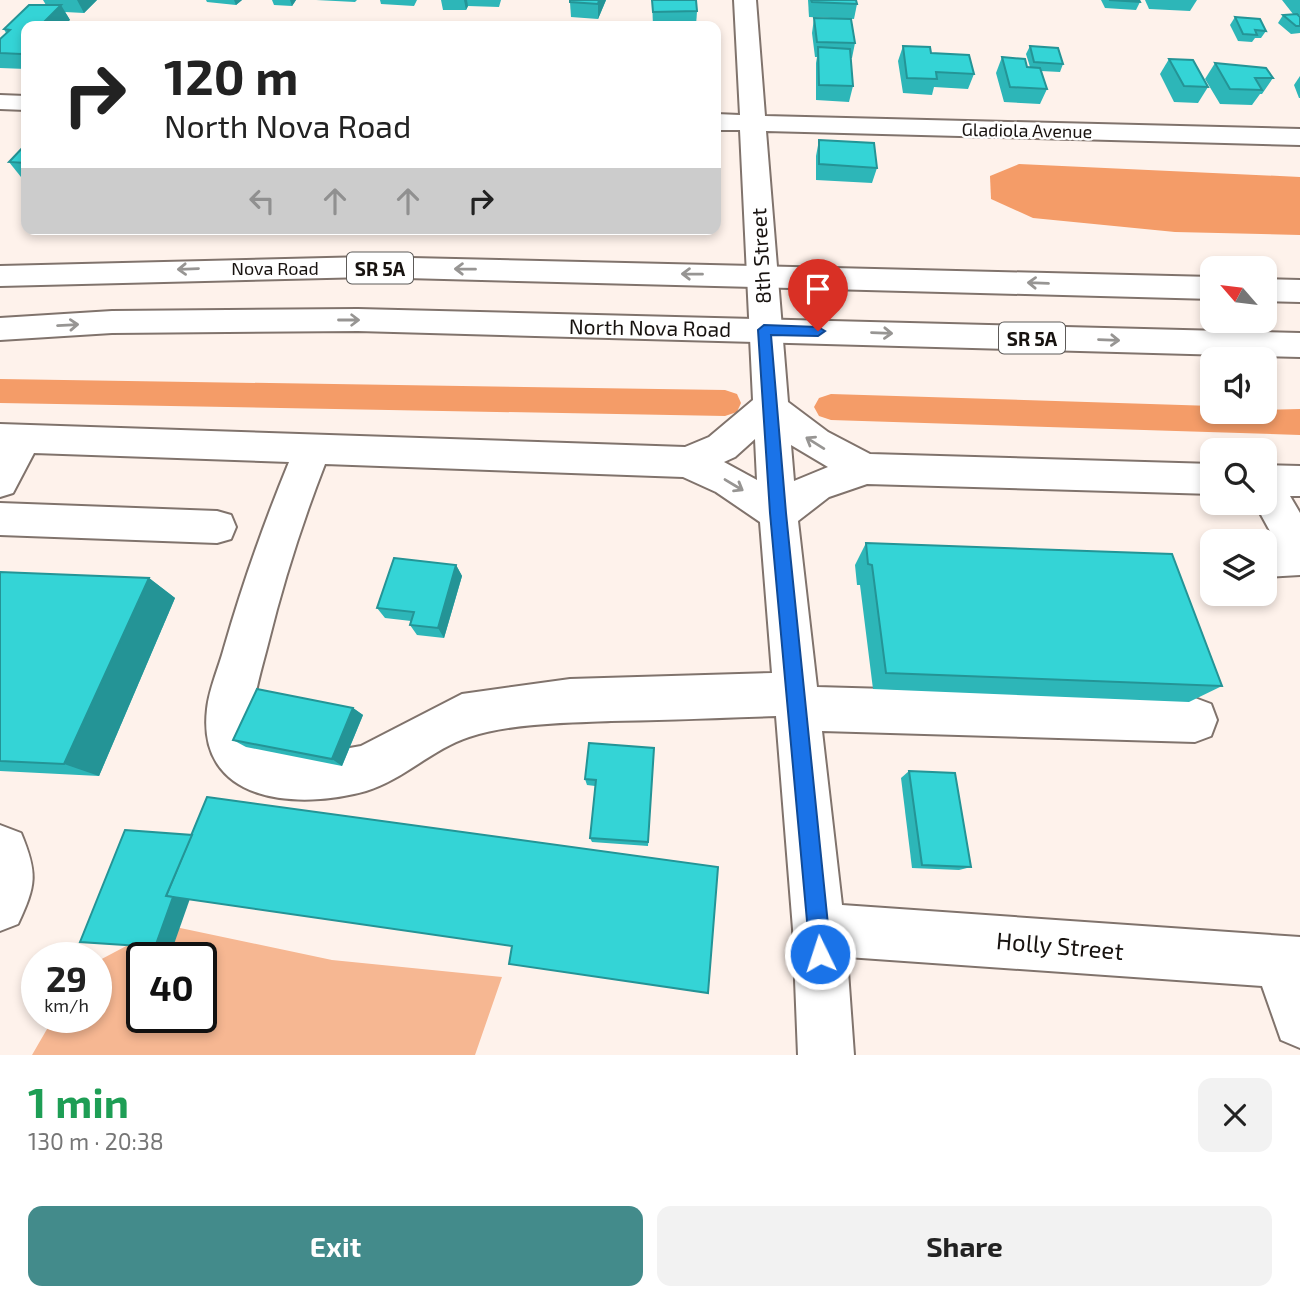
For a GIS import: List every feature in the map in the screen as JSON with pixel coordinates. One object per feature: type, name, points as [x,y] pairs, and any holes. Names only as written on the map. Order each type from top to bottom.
[{"type":"street","name":"8th Street","points":[[746,0],[764,330],[778,513],[819,929],[826,1055]]},
{"type":"street","points":[[0,102],[21,103]]},
{"type":"street","name":"Gladiola Avenue","points":[[721,122],[1300,137]]},
{"type":"street","name":"Nova Road","points":[[0,276],[235,268],[368,267],[760,275]]},
{"type":"street","name":"SR 5A","points":[[760,275],[1200,288]]},
{"type":"street","points":[[1278,290],[1300,291]]},
{"type":"street","name":"North Nova Road","points":[[0,329],[112,322],[358,320],[1300,345]]},
{"type":"street","points":[[687,463],[722,447],[770,406],[796,431],[829,453],[867,469]]},
{"type":"street","points":[[0,482],[12,439],[687,463],[729,481],[778,513],[816,486],[867,469],[1200,479]]},
{"type":"street","points":[[313,449],[288,510],[261,593],[229,709],[231,737],[236,753],[266,774],[316,777],[366,768],[462,716],[570,701],[796,701],[1195,720]]},
{"type":"street","points":[[1277,480],[1300,481]]},
{"type":"street","points":[[1277,508],[1300,549]]},
{"type":"street","points":[[0,519],[217,527]]},
{"type":"street","points":[[1277,559],[1300,558]]},
{"type":"street","points":[[0,849],[4,850],[10,886],[0,905]]},
{"type":"street","name":"Holly Street","points":[[819,929],[942,935],[1290,963]]},
{"type":"street","points":[[1290,963],[1300,1021]]},
{"type":"shaded area","points":[[1019,164],[1300,177],[1300,235],[1175,232],[1033,218],[991,199],[990,176]]},
{"type":"shaded area","points":[[166,925],[332,960],[502,977],[475,1055],[32,1055],[45,1033],[112,1033],[112,954],[126,946],[126,1033],[217,1033],[217,942],[134,942]]},
{"type":"building","points":[[570,0],[599,0],[598,4]]},
{"type":"building","points":[[652,0],[696,0],[697,11],[653,12]]},
{"type":"building","points":[[811,0],[856,0],[857,4],[812,2]]},
{"type":"building","points":[[29,5],[61,5],[45,21],[21,21],[21,54],[0,53],[0,39],[10,30],[4,29]]},
{"type":"building","points":[[1297,14],[1300,17],[1300,26],[1296,26],[1283,15]]},
{"type":"building","points":[[1235,17],[1260,19],[1266,31],[1255,30],[1257,35],[1243,34]]},
{"type":"building","points":[[814,18],[851,19],[855,43],[817,42]]},
{"type":"building","points":[[903,46],[930,47],[931,53],[969,55],[974,74],[936,72],[937,79],[907,78]]},
{"type":"building","points":[[1030,46],[1058,48],[1063,64],[1034,62]]},
{"type":"building","points":[[818,47],[850,49],[853,86],[819,85]]},
{"type":"building","points":[[1002,57],[1025,59],[1027,67],[1040,68],[1047,89],[1010,87]]},
{"type":"building","points":[[1169,59],[1193,60],[1208,87],[1184,86]]},
{"type":"building","points":[[1215,63],[1266,68],[1273,78],[1255,78],[1262,90],[1230,89]]},
{"type":"building","points":[[819,140],[874,143],[877,168],[819,164]]},
{"type":"building","points":[[21,149],[21,163],[9,162]]},
{"type":"building","points":[[866,543],[1172,554],[1222,686],[886,673],[872,565],[868,564]]},
{"type":"building","points":[[394,558],[456,565],[438,628],[410,625],[414,612],[377,608]]},
{"type":"building","points":[[0,572],[149,578],[64,764],[0,761]]},
{"type":"building","points":[[257,689],[353,708],[332,759],[233,740]]},
{"type":"building","points":[[589,743],[654,748],[648,842],[590,838],[596,780],[585,779]]},
{"type":"building","points":[[909,771],[955,773],[971,867],[922,865]]},
{"type":"building","points":[[207,797],[718,867],[708,993],[509,964],[512,946],[166,896]]},
{"type":"building","points":[[125,830],[192,835],[166,896],[173,897],[157,942],[126,942],[126,945],[112,942],[80,942]]},
{"type":"waterway","points":[[0,391],[725,403]]},
{"type":"waterway","points":[[831,407],[1300,422]]},
{"type":"route","points":[[818,331],[764,330],[778,513],[820,954]]}]
